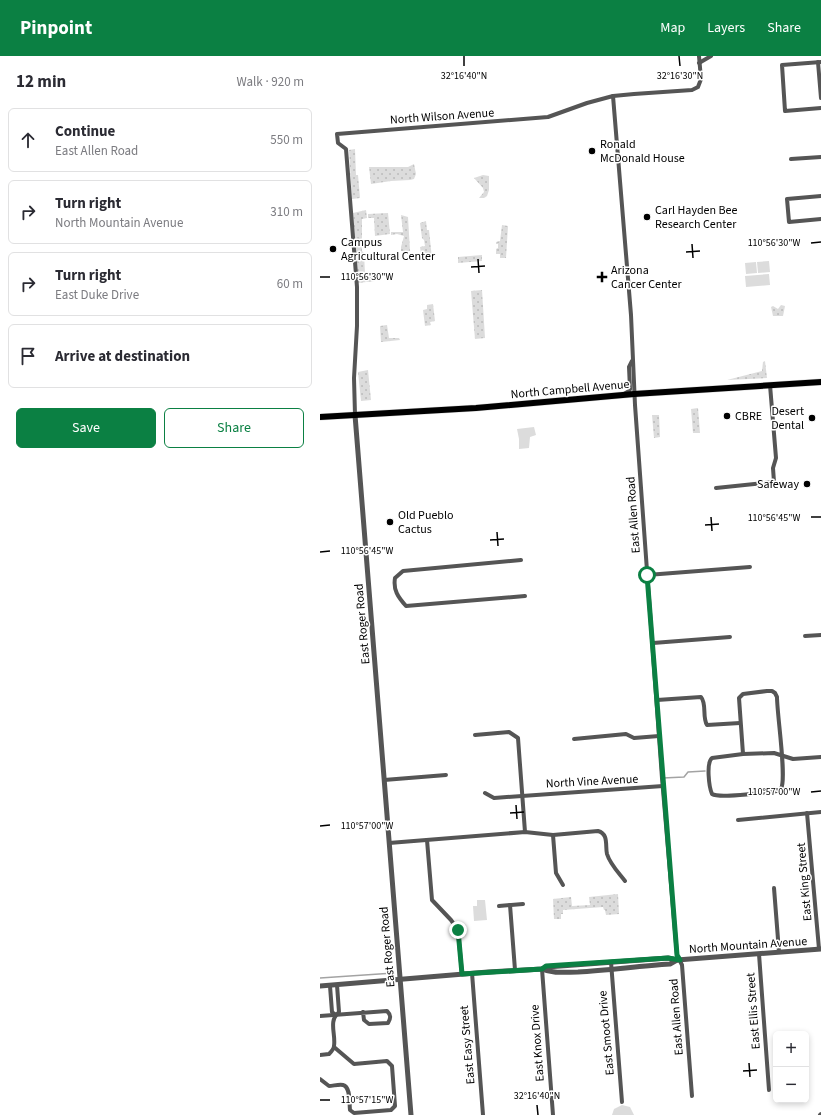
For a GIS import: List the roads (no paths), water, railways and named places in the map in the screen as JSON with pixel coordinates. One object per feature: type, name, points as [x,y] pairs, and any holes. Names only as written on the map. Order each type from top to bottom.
[{"type":"main road","name":"North Campbell Avenue","points":[[320,417],[821,382]]},
{"type":"street","name":"North Wilson Avenue","points":[[337,134],[548,117],[587,103],[613,96],[692,90],[698,87],[701,79],[699,56]]},
{"type":"street","points":[[699,63],[711,56]]},
{"type":"street","points":[[821,98],[820,62],[782,65],[785,111],[821,108]]},
{"type":"street","name":"East Allen Road","points":[[613,96],[631,315],[634,394],[659,736],[677,955],[683,968],[692,1096]]},
{"type":"street","name":"East Roger Road","points":[[337,134],[338,143],[346,149],[357,287],[357,326],[354,378],[355,415],[411,1115]]},
{"type":"street","points":[[791,159],[821,157]]},
{"type":"street","points":[[821,196],[787,199],[789,222],[821,219]]},
{"type":"street","points":[[620,395],[629,391],[630,389],[629,367],[632,360]]},
{"type":"street","points":[[716,488],[774,482],[773,468],[776,458],[770,385]]},
{"type":"street","points":[[521,560],[403,571],[395,578],[394,586],[398,597],[406,606],[525,596]]},
{"type":"street","points":[[647,575],[750,567]]},
{"type":"street","points":[[805,636],[821,634]]},
{"type":"street","points":[[653,643],[730,637]]},
{"type":"street","points":[[743,754],[739,701],[741,695],[772,691],[775,693],[777,698],[782,756],[782,787],[779,791],[716,796],[710,791],[708,765],[709,760],[716,757],[774,753],[782,756],[793,760],[821,757]]},
{"type":"street","points":[[657,700],[701,697],[703,700],[705,721],[707,725],[740,723]]},
{"type":"street","points":[[475,735],[509,732],[518,738],[525,832]]},
{"type":"street","points":[[574,739],[626,734],[634,738],[659,736]]},
{"type":"street","points":[[384,780],[446,774]]},
{"type":"street","name":"North Vine Avenue","points":[[485,793],[494,798],[602,789],[620,790],[663,786]]},
{"type":"street","points":[[738,820],[821,812]]},
{"type":"street","name":"East King Street","points":[[808,813],[820,949]]},
{"type":"street","points":[[389,843],[525,832],[553,835],[598,831],[605,835],[606,852],[613,866],[626,881]]},
{"type":"street","points":[[553,835],[556,873],[563,885]]},
{"type":"street","points":[[428,840],[432,900],[451,920],[458,930],[462,974]]},
{"type":"street","points":[[774,888],[779,952]]},
{"type":"street","points":[[498,906],[523,904]]},
{"type":"street","points":[[510,906],[515,970]]},
{"type":"street","name":"North Mountain Avenue","points":[[542,969],[546,966],[668,958],[679,960],[820,949]]},
{"type":"street","name":"East Ellis Street","points":[[759,954],[769,1090]]},
{"type":"street","name":"North Mountain Avenue","points":[[320,986],[515,970],[542,969],[546,971],[564,972],[611,969],[670,964],[679,960]]},
{"type":"street","points":[[632,961],[632,967]]},
{"type":"street","name":"East Smoot Drive","points":[[611,962],[622,1102]]},
{"type":"street","name":"East Knox Drive","points":[[542,969],[553,1115]]},
{"type":"street","name":"East Easy Street","points":[[472,973],[483,1115]]},
{"type":"street","points":[[320,1055],[329,1054],[334,1047],[332,1022],[339,1012],[337,985]]},
{"type":"street","points":[[330,986],[332,1012],[336,1015]]},
{"type":"street","points":[[320,1016],[363,1012],[387,1011],[390,1014],[390,1019],[388,1022],[368,1024],[364,1020],[363,1012]]},
{"type":"street","points":[[320,1079],[329,1086],[342,1085],[346,1087],[349,1091],[350,1110],[354,1113],[391,1110],[395,1106],[392,1066],[387,1061],[354,1064],[334,1047]]},
{"type":"waterway","points":[[663,778],[684,777],[688,772],[705,771]]},
{"type":"waterway","points":[[320,978],[394,973]]},
{"type":"place","name":"Ronald McDonald House","points":[[592,151]]},
{"type":"place","name":"Carl Hayden Bee Research Center","points":[[647,217]]},
{"type":"place","name":"Campus Agricultural Center","points":[[333,249]]},
{"type":"place","name":"Arizona Cancer Center","points":[[602,277]]},
{"type":"place","name":"CBRE","points":[[727,416]]},
{"type":"place","name":"Desert Dental","points":[[812,418]]},
{"type":"place","name":"Safeway","points":[[807,484]]},
{"type":"place","name":"Old Pueblo Cactus","points":[[390,522]]}]
